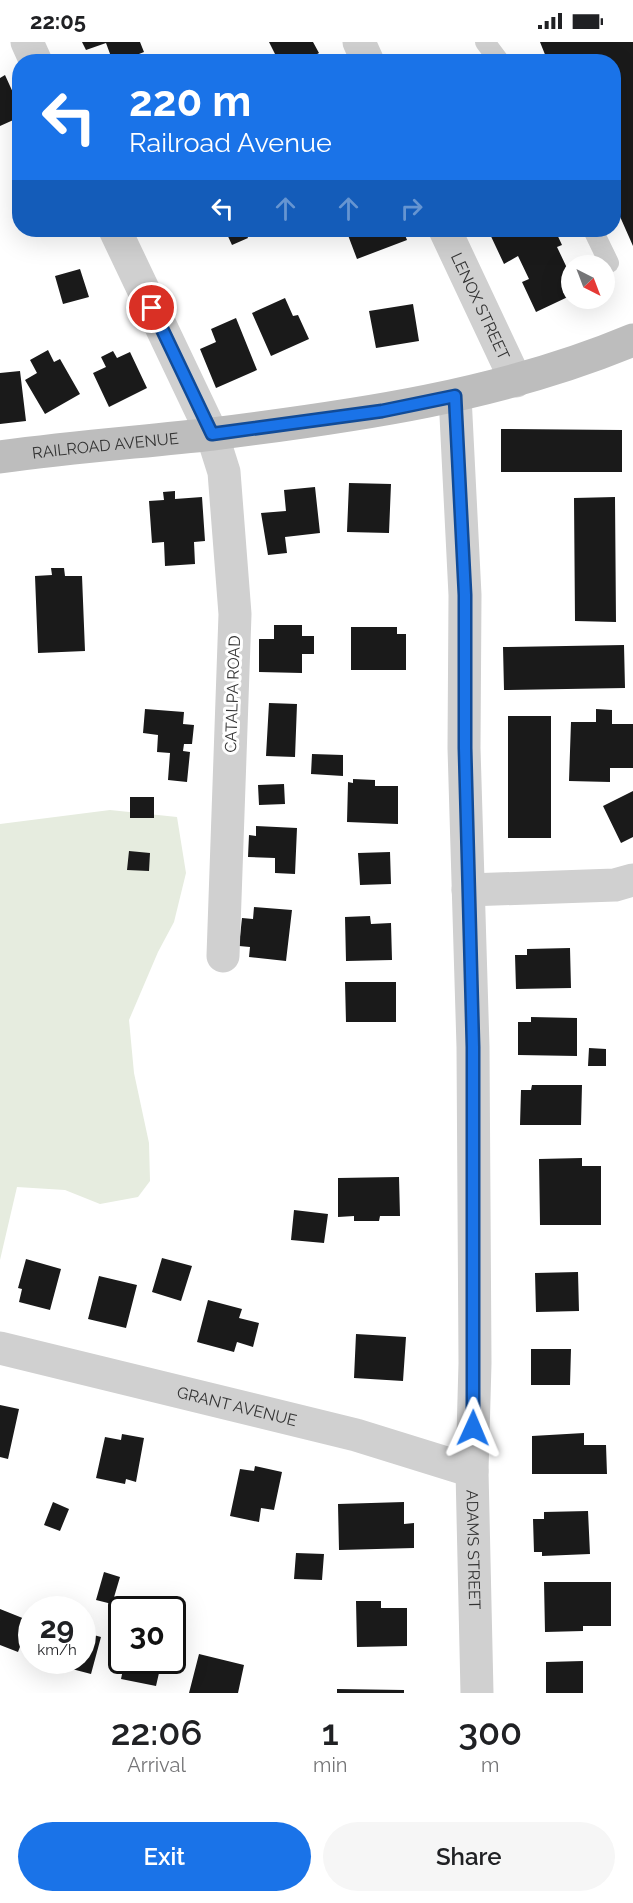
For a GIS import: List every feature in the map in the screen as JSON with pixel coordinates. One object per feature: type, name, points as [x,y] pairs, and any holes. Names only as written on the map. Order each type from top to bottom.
[{"type":"street","name":"CATALPA ROAD","points":[[118,237],[212,434],[224,472],[235,614],[223,956]]},
{"type":"street","name":"LENOX STREET","points":[[448,237],[516,381]]},
{"type":"street","name":"RAILROAD AVENUE","points":[[0,457],[212,434],[382,411],[516,381],[585,360],[633,340]]},
{"type":"street","name":"ADAMS STREET","points":[[455,396],[465,595],[465,748],[473,1059],[475,1363],[472,1471],[477,1693]]},
{"type":"street","points":[[468,890],[615,885],[633,880]]},
{"type":"street","name":"GRANT AVENUE","points":[[0,1348],[356,1435],[472,1471]]},
{"type":"lane","points":[[596,237],[605,255]]},
{"type":"shaded area","points":[[110,810],[177,817],[186,873],[174,922],[158,952],[129,1020],[134,1073],[149,1143],[150,1181],[138,1197],[100,1204],[65,1190],[17,1187],[0,1260],[0,824]]},
{"type":"building","points":[[82,42],[140,42],[144,52],[110,54],[106,43],[86,50]]},
{"type":"building","points":[[269,42],[313,42],[319,53],[317,54],[275,54]]},
{"type":"building","points":[[540,42],[633,42],[633,246],[621,219],[621,54],[545,54]]},
{"type":"building","points":[[5,75],[12,90],[12,121],[0,126],[0,78]]},
{"type":"building","points":[[228,237],[248,237],[248,238],[232,245]]},
{"type":"building","points":[[349,237],[406,237],[407,240],[357,259]]},
{"type":"building","points":[[491,237],[558,237],[562,245],[557,247],[561,255],[561,300],[536,312],[522,282],[529,279],[518,256],[504,264]]},
{"type":"building","points":[[80,269],[89,297],[63,304],[55,276]]},
{"type":"building","points":[[285,298],[293,316],[298,315],[309,339],[271,356],[252,313]]},
{"type":"building","points":[[413,304],[419,341],[376,348],[369,311]]},
{"type":"building","points":[[236,318],[257,370],[216,388],[200,349],[216,342],[211,329]]},
{"type":"building","points":[[48,350],[54,362],[60,359],[80,394],[45,414],[25,380],[37,373],[30,360]]},
{"type":"building","points":[[113,351],[117,358],[130,352],[147,388],[109,407],[93,373],[106,367],[101,357]]},
{"type":"building","points":[[20,371],[26,421],[0,424],[0,373]]},
{"type":"building","points":[[501,429],[622,430],[622,472],[501,472]]},
{"type":"building","points":[[349,483],[391,484],[389,533],[347,532]]},
{"type":"building","points":[[315,487],[320,533],[285,537],[287,553],[268,555],[261,513],[286,511],[284,490]]},
{"type":"building","points":[[175,491],[175,499],[202,497],[205,541],[194,542],[195,564],[165,566],[164,542],[152,543],[149,501],[164,500],[163,492]]},
{"type":"building","points":[[615,497],[616,622],[575,621],[574,498]]},
{"type":"building","points":[[51,568],[64,568],[65,576],[82,576],[85,651],[38,653],[35,576],[52,575]]},
{"type":"building","points":[[274,625],[302,625],[302,636],[314,636],[314,654],[302,654],[302,673],[259,672],[259,639],[274,639]]},
{"type":"building","points":[[351,627],[397,627],[397,634],[406,634],[406,670],[351,670]]},
{"type":"building","points":[[624,645],[625,688],[504,690],[503,647]]},
{"type":"building","points":[[269,703],[297,704],[295,757],[266,756]]},
{"type":"building","points":[[145,709],[184,712],[183,724],[194,725],[192,744],[184,744],[183,751],[190,752],[187,782],[168,780],[170,753],[157,752],[158,735],[143,733]]},
{"type":"building","points":[[596,709],[612,710],[612,724],[633,724],[633,768],[610,768],[610,782],[569,781],[571,722],[596,722]]},
{"type":"building","points":[[508,716],[551,716],[551,838],[508,838]]},
{"type":"building","points":[[312,754],[343,755],[343,776],[311,774]]},
{"type":"building","points":[[353,779],[375,780],[375,786],[398,786],[398,824],[347,822],[348,782],[353,783]]},
{"type":"building","points":[[284,784],[285,804],[259,805],[258,785]]},
{"type":"building","points":[[633,791],[633,837],[621,843],[603,806]]},
{"type":"building","points":[[130,797],[154,797],[154,818],[130,818]]},
{"type":"building","points":[[256,826],[297,828],[295,874],[275,873],[275,858],[248,857],[249,835],[256,836]]},
{"type":"building","points":[[129,851],[150,853],[149,871],[127,870]]},
{"type":"building","points":[[390,852],[391,884],[360,885],[358,853]]},
{"type":"building","points":[[254,907],[292,910],[286,961],[249,957],[250,947],[239,946],[242,918],[253,919]]},
{"type":"building","points":[[370,916],[371,924],[391,923],[392,960],[346,961],[345,917]]},
{"type":"building","points":[[570,948],[571,988],[516,989],[515,955],[527,955],[527,949]]},
{"type":"building","points":[[345,982],[396,982],[396,1022],[346,1022]]},
{"type":"building","points":[[531,1017],[577,1018],[577,1056],[518,1055],[518,1022],[531,1022]]},
{"type":"building","points":[[589,1048],[606,1049],[606,1066],[588,1066]]},
{"type":"building","points":[[532,1085],[582,1085],[581,1125],[520,1125],[521,1090],[531,1090]]},
{"type":"building","points":[[582,1158],[582,1166],[601,1166],[601,1225],[540,1225],[539,1159]]},
{"type":"building","points":[[399,1177],[400,1216],[380,1216],[379,1221],[354,1221],[354,1216],[338,1217],[338,1178]]},
{"type":"building","points":[[294,1210],[328,1214],[324,1243],[291,1240]]},
{"type":"building","points":[[162,1258],[192,1266],[181,1301],[152,1292]]},
{"type":"building","points":[[26,1259],[61,1269],[50,1310],[19,1302],[22,1289],[18,1288]]},
{"type":"building","points":[[578,1272],[579,1311],[536,1312],[535,1273]]},
{"type":"building","points":[[99,1276],[137,1285],[126,1328],[88,1319]]},
{"type":"building","points":[[208,1300],[242,1309],[239,1318],[259,1323],[253,1347],[237,1342],[234,1352],[197,1342]]},
{"type":"building","points":[[356,1334],[406,1337],[403,1381],[354,1378]]},
{"type":"building","points":[[531,1349],[571,1349],[570,1385],[531,1385]]},
{"type":"building","points":[[0,1405],[19,1409],[8,1459],[0,1457]]},
{"type":"building","points":[[584,1433],[584,1445],[606,1445],[607,1474],[532,1474],[532,1436]]},
{"type":"building","points":[[122,1434],[144,1438],[136,1482],[126,1479],[125,1484],[96,1478],[105,1437],[121,1440]]},
{"type":"building","points":[[255,1466],[282,1472],[274,1510],[261,1508],[259,1522],[230,1516],[240,1469],[254,1471]]},
{"type":"building","points":[[53,1502],[69,1509],[60,1531],[44,1525]]},
{"type":"building","points":[[404,1502],[404,1524],[414,1523],[414,1548],[339,1550],[338,1504]]},
{"type":"building","points":[[588,1511],[590,1554],[542,1556],[542,1552],[534,1552],[533,1519],[544,1519],[544,1512]]},
{"type":"building","points":[[296,1553],[324,1554],[322,1580],[294,1579]]},
{"type":"building","points":[[104,1572],[120,1577],[114,1596],[108,1596],[108,1603],[96,1600]]},
{"type":"building","points":[[544,1582],[611,1582],[611,1626],[583,1626],[583,1631],[545,1632]]},
{"type":"building","points":[[356,1601],[381,1601],[381,1608],[407,1608],[407,1646],[357,1647]]},
{"type":"building","points":[[0,1609],[18,1616],[18,1652],[0,1645]]},
{"type":"building","points":[[96,1636],[101,1637],[96,1656]]},
{"type":"building","points":[[199,1654],[244,1665],[238,1693],[189,1693]]},
{"type":"building","points":[[583,1661],[583,1693],[546,1693],[546,1662]]},
{"type":"building","points":[[122,1674],[159,1674],[156,1686],[121,1679]]},
{"type":"building","points":[[337,1689],[404,1690],[404,1693],[337,1693]]},
{"type":"route","points":[[152,308],[212,434],[382,411],[455,396],[465,595],[465,748],[473,1047],[475,1363],[473,1428]]}]
